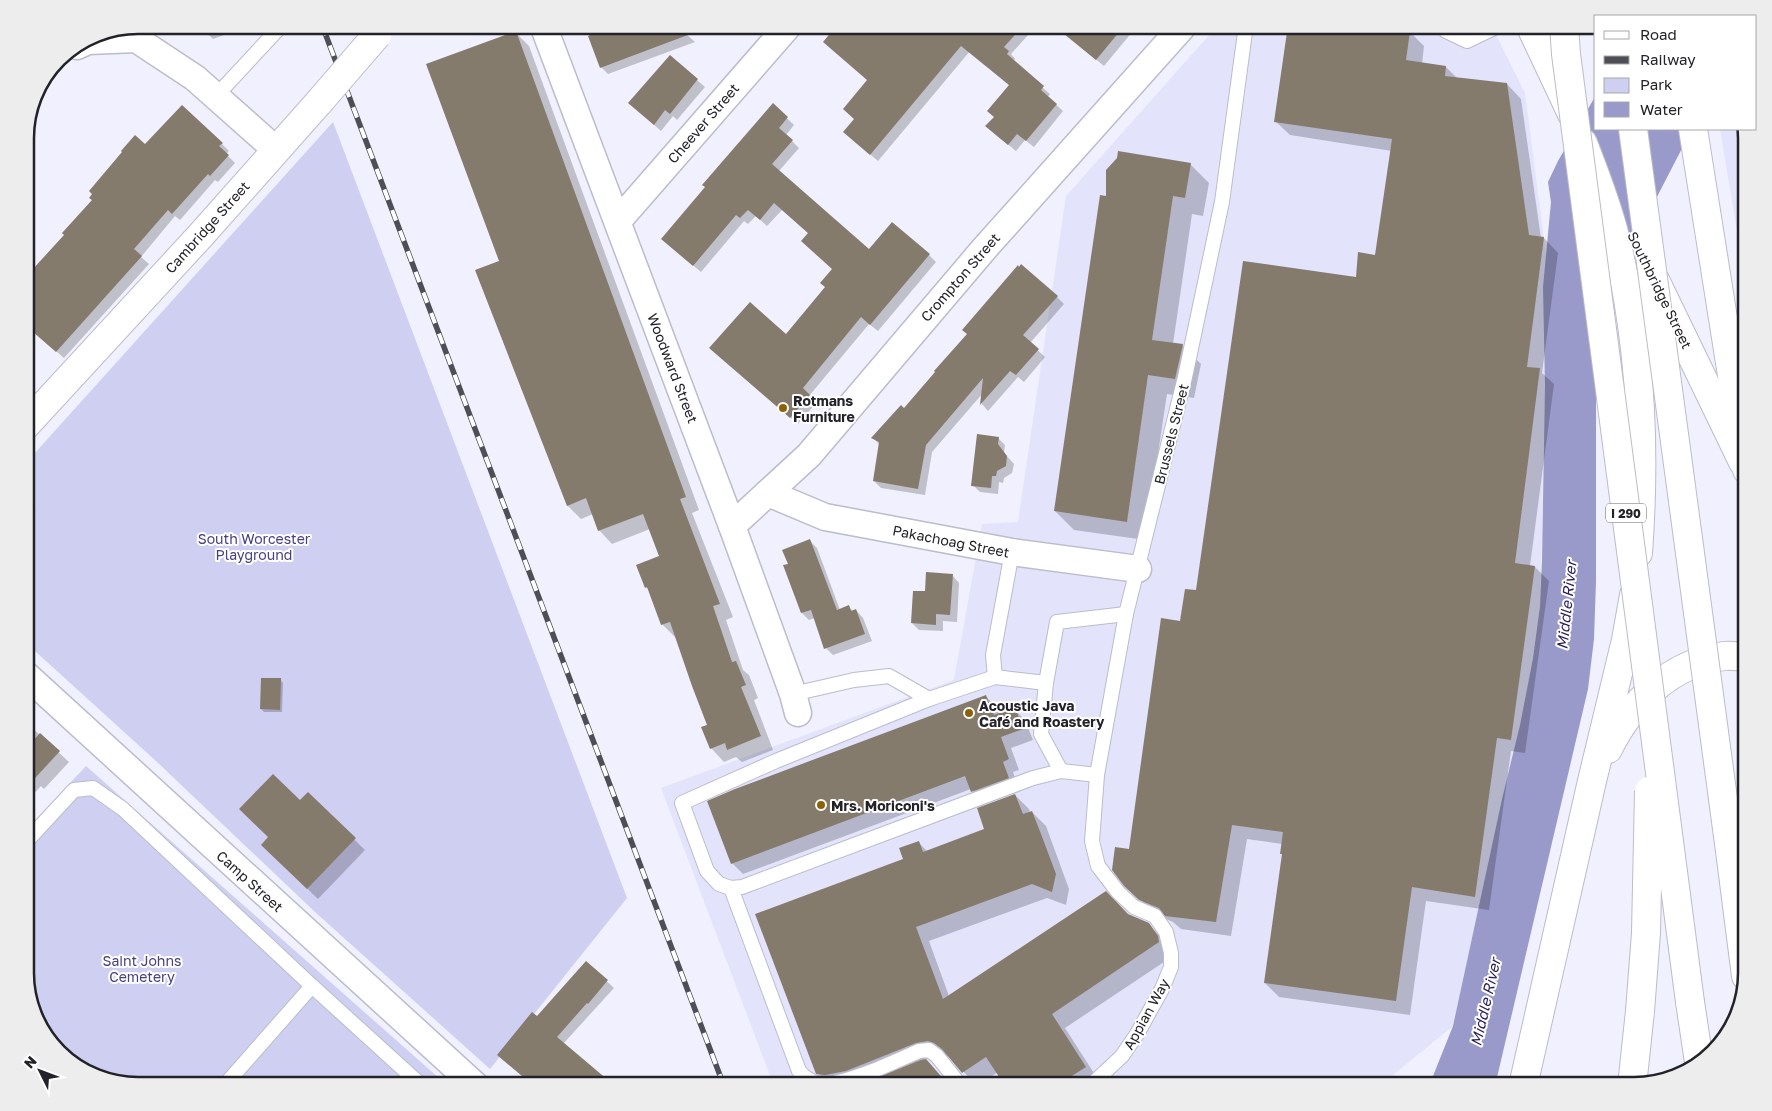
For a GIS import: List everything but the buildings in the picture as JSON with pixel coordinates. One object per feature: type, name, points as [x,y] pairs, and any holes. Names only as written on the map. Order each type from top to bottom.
[{"type":"main road","name":"Cambridge Street","points":[[34,416],[201,235],[378,34]]},
{"type":"main road","name":"Southbridge Street","points":[[1534,34],[1570,111],[1646,260],[1738,451]]},
{"type":"main road","name":"I 290","points":[[1565,34],[1567,64],[1690,1002],[1699,1054]]},
{"type":"main road","name":"Southbridge Street","points":[[1570,111],[1613,229],[1625,289],[1638,376],[1640,420],[1641,506],[1634,597],[1626,640],[1592,781]]},
{"type":"main road","points":[[1633,130],[1738,914]]},
{"type":"main road","points":[[1693,130],[1738,415]]},
{"type":"main road","points":[[1525,1077],[1592,781],[1611,743],[1626,718],[1643,697],[1670,674],[1696,663],[1724,656],[1738,657]]},
{"type":"main road","points":[[1633,1077],[1640,1011],[1648,873],[1647,670]]},
{"type":"street","name":"Woodward Street","points":[[546,34],[732,526],[795,704]]},
{"type":"street","name":"Cheever Street","points":[[618,221],[781,34]]},
{"type":"street","name":"Crompton Street","points":[[732,526],[809,455],[1167,34]]},
{"type":"street","points":[[102,40],[136,39],[195,78],[276,150]]},
{"type":"street","name":"Pakachoag Street","points":[[768,493],[825,517],[1012,552],[1138,569]]},
{"type":"street","name":"Camp Street","points":[[34,682],[191,828],[466,1077]]},
{"type":"lane","points":[[216,96],[274,34]]},
{"type":"lane","name":"Brussels Street","points":[[1092,841],[1097,774],[1126,614],[1185,377],[1222,202],[1245,34]]},
{"type":"lane","points":[[1452,34],[1467,41],[1481,34]]},
{"type":"lane","points":[[995,677],[993,655],[1012,552]]},
{"type":"lane","points":[[1061,771],[1041,734],[1046,683],[1057,622],[1126,614]]},
{"type":"lane","points":[[795,704],[854,680],[889,676],[928,699]]},
{"type":"lane","points":[[1046,683],[995,677],[928,699],[776,761],[682,803],[707,870],[720,884],[731,888],[742,887],[1034,778],[1061,771],[1097,774]]},
{"type":"lane","points":[[34,832],[74,790],[94,788],[123,809],[412,1077]]},
{"type":"lane","name":"Appian Way","points":[[1092,841],[1098,866],[1118,892],[1134,907],[1155,916],[1166,932],[1171,953],[1171,967],[1162,990],[1137,1034],[1122,1056],[1100,1077]]},
{"type":"lane","points":[[731,888],[799,1071],[804,1077]]},
{"type":"lane","points":[[232,1077],[312,986]]},
{"type":"lane","points":[[855,1077],[919,1051],[929,1050],[954,1077]]},
{"type":"shaded area","points":[[1210,34],[1496,34],[1525,93],[1548,270],[1540,606],[1533,658],[1520,725],[1453,1026],[1391,1077],[771,1077],[661,788],[954,680],[982,524],[1018,522],[1066,196]]},
{"type":"shaded area","points":[[1720,130],[1737,130],[1738,237]]},
{"type":"green space","name":"South Worcester Playground","points":[[333,122],[627,898],[490,1069],[315,912],[156,761],[34,650],[34,454]]},
{"type":"green space","name":"Saint Johns Cemetery","points":[[86,766],[438,1077],[138,1077],[111,1074],[80,1060],[55,1036],[39,1006],[34,980],[34,821]]},
{"type":"water","name":"Middle River","points":[[1594,98],[1594,130],[1691,130],[1596,315],[1596,581],[1594,639],[1588,689],[1497,1077],[1433,1077],[1453,1026],[1520,725],[1533,658],[1540,606],[1542,560],[1545,385],[1543,287],[1551,202],[1548,182]]},
{"type":"railway","points":[[325,34],[721,1077]]},
{"type":"place","name":"Rotmans Furniture","points":[[783,408]]},
{"type":"place","name":"Acoustic Java Café and Roastery","points":[[969,713]]},
{"type":"place","name":"Mrs. Moriconi's","points":[[821,805]]}]
